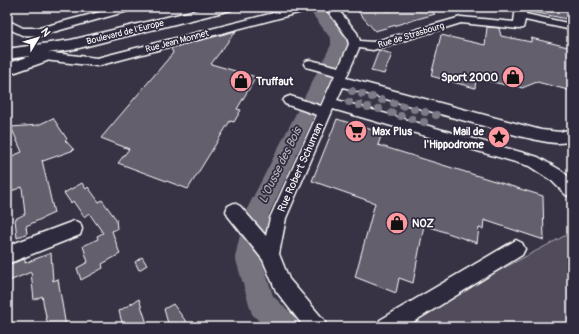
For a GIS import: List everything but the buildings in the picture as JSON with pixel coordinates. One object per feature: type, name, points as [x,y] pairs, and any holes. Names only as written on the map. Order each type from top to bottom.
[{"type":"main road","name":"Boulevard de l'Europe","points":[[7,54],[71,45],[226,7]]},
{"type":"main road","name":"Boulevard de l'Europe","points":[[7,70],[71,45]]},
{"type":"street","points":[[7,23],[15,30],[24,32],[39,32],[131,7]]},
{"type":"street","name":"Rue Jean Monnet","points":[[44,56],[97,62],[309,7]]},
{"type":"street","points":[[330,7],[353,36],[355,44]]},
{"type":"street","points":[[521,12],[572,27]]},
{"type":"street","name":"Rue de Strasbourg","points":[[355,44],[372,46],[461,20],[519,26],[521,12]]},
{"type":"street","name":"Rue Robert Schuman","points":[[270,254],[278,218],[311,105],[328,70],[355,44]]},
{"type":"street","points":[[328,70],[523,131],[551,137],[568,137],[572,135]]},
{"type":"street","points":[[311,105],[533,161],[556,176],[572,190]]},
{"type":"street","points":[[234,211],[270,254],[282,285],[317,327]]},
{"type":"street","points":[[7,255],[74,229]]},
{"type":"street","points":[[387,327],[516,249]]},
{"type":"shaded area","points":[[572,232],[572,327],[407,327],[485,278]]},
{"type":"waterway","name":"L'Ousse des Bois","points":[[285,327],[262,304],[248,257],[257,213],[339,45],[339,38],[315,7]]},
{"type":"place","name":"Sport 2000","points":[[513,77]]},
{"type":"place","name":"Truffaut","points":[[241,81]]},
{"type":"place","name":"Max Plus","points":[[356,131]]},
{"type":"place","name":"Mail de l'Hippodrome","points":[[499,137]]},
{"type":"place","name":"NOZ","points":[[397,223]]}]
